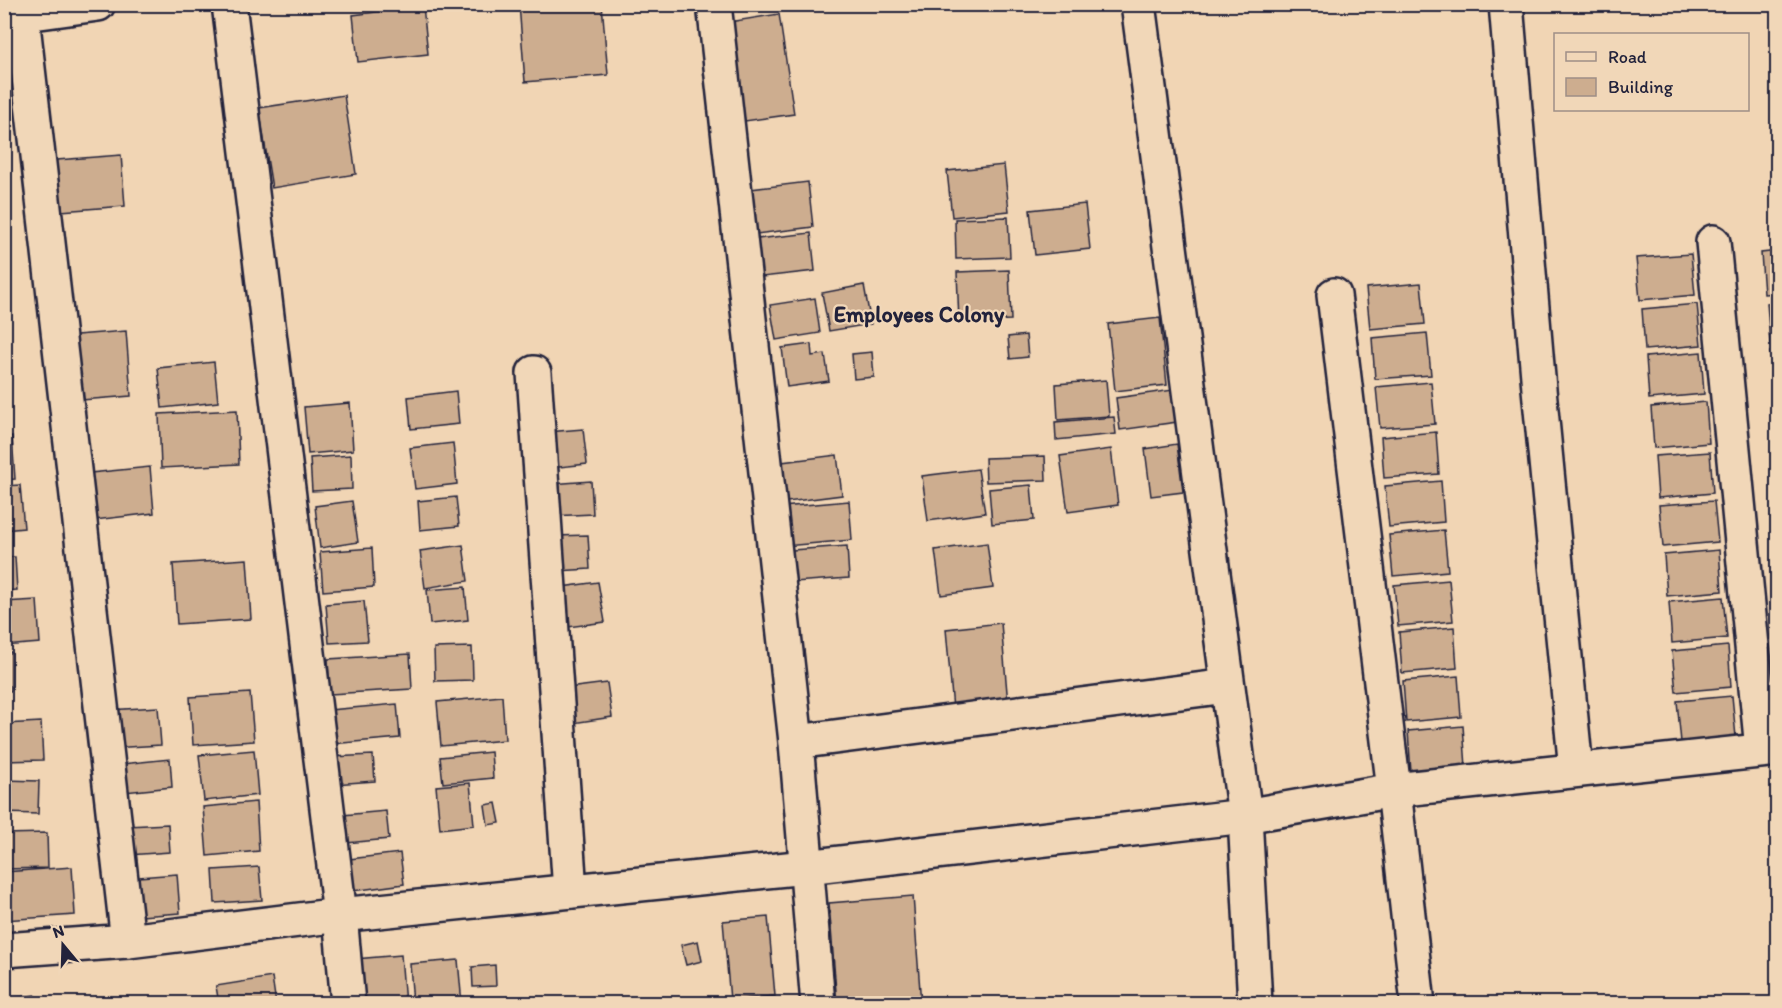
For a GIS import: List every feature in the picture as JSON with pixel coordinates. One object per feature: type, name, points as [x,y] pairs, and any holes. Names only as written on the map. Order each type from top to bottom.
[{"type":"street","points":[[99,4],[13,16],[128,941]]},
{"type":"street","points":[[229,4],[340,915],[348,1004]]},
{"type":"street","points":[[714,4],[796,742],[818,1004]]},
{"type":"street","points":[[1138,4],[1245,816],[1255,1004]]},
{"type":"street","points":[[1506,4],[1539,389],[1576,770]]},
{"type":"street","points":[[4,950],[128,941],[340,915],[806,867],[1245,816],[1394,790],[1770,749],[1713,242]]},
{"type":"street","points":[[1334,295],[1418,1004]]},
{"type":"street","points":[[534,374],[570,891]]},
{"type":"street","points":[[796,742],[1227,686]]},
{"type":"building","points":[[519,4],[602,4],[608,75],[525,82]]},
{"type":"building","points":[[423,6],[428,54],[358,62],[353,15]]},
{"type":"building","points":[[779,14],[794,114],[745,121],[729,22]]},
{"type":"building","points":[[344,95],[356,174],[272,188],[259,108]]},
{"type":"building","points":[[121,155],[125,206],[48,212],[44,161]]},
{"type":"building","points":[[1004,165],[1009,211],[952,217],[947,171]]},
{"type":"building","points":[[808,182],[813,227],[756,234],[751,189]]},
{"type":"building","points":[[1085,204],[1090,249],[1035,255],[1030,210]]},
{"type":"building","points":[[1008,217],[1010,257],[956,259],[955,219]]},
{"type":"building","points":[[811,233],[815,271],[762,277],[757,239]]},
{"type":"building","points":[[1778,251],[1778,293],[1764,294],[1761,253]]},
{"type":"building","points":[[1691,254],[1695,295],[1640,300],[1636,258]]},
{"type":"building","points":[[1009,270],[1011,320],[959,322],[957,272]]},
{"type":"building","points":[[1421,283],[1425,324],[1370,329],[1366,288]]},
{"type":"building","points":[[864,285],[871,324],[829,331],[822,293]]},
{"type":"building","points":[[815,298],[820,333],[776,340],[770,305]]},
{"type":"building","points":[[1778,302],[1778,343],[1770,344],[1767,303]]},
{"type":"building","points":[[1697,304],[1701,345],[1645,350],[1642,309]]},
{"type":"building","points":[[1160,318],[1167,385],[1115,391],[1108,324]]},
{"type":"building","points":[[126,331],[131,396],[69,401],[64,336]]},
{"type":"building","points":[[1427,333],[1431,375],[1375,379],[1372,338]]},
{"type":"building","points":[[1026,335],[1028,357],[1010,359],[1008,337]]},
{"type":"building","points":[[811,344],[812,356],[825,354],[829,381],[787,387],[782,348]]},
{"type":"building","points":[[1778,351],[1778,393],[1774,393],[1770,352]]},
{"type":"building","points":[[872,352],[874,377],[854,379],[852,354]]},
{"type":"building","points":[[1701,352],[1704,394],[1649,399],[1646,357]]},
{"type":"building","points":[[214,362],[218,402],[162,408],[158,368]]},
{"type":"building","points":[[1106,380],[1109,416],[1058,420],[1056,384]]},
{"type":"building","points":[[1431,382],[1435,424],[1380,428],[1376,387]]},
{"type":"building","points":[[1173,390],[1177,422],[1120,430],[1116,398]]},
{"type":"building","points":[[456,391],[459,424],[411,429],[408,397]]},
{"type":"building","points":[[1706,402],[1709,443],[1654,448],[1651,407]]},
{"type":"building","points":[[350,403],[353,450],[308,454],[304,407]]},
{"type":"building","points":[[237,410],[239,464],[161,468],[159,414]]},
{"type":"building","points":[[1114,417],[1116,434],[1056,440],[1055,422]]},
{"type":"building","points":[[583,429],[587,464],[550,468],[547,432]]},
{"type":"building","points":[[1436,432],[1439,474],[1384,478],[1381,437]]},
{"type":"building","points":[[12,436],[15,479],[4,480],[4,437]]},
{"type":"building","points":[[453,443],[457,484],[415,489],[410,448]]},
{"type":"building","points":[[1177,444],[1183,492],[1151,496],[1145,449]]},
{"type":"building","points":[[1111,449],[1118,505],[1068,512],[1060,456]]},
{"type":"building","points":[[1710,452],[1713,493],[1658,498],[1655,456]]},
{"type":"building","points":[[351,455],[352,489],[312,491],[310,458]]},
{"type":"building","points":[[837,455],[842,495],[779,503],[774,463]]},
{"type":"building","points":[[1045,456],[1046,480],[986,482],[985,458]]},
{"type":"building","points":[[150,467],[154,513],[86,521],[80,474]]},
{"type":"building","points":[[978,469],[985,513],[928,521],[922,476]]},
{"type":"building","points":[[591,481],[593,514],[552,516],[551,484]]},
{"type":"building","points":[[1441,481],[1444,522],[1389,527],[1385,486]]},
{"type":"building","points":[[20,485],[24,528],[4,530],[4,486]]},
{"type":"building","points":[[1031,485],[1034,520],[992,524],[989,489]]},
{"type":"building","points":[[456,497],[459,526],[420,530],[418,501]]},
{"type":"building","points":[[352,501],[358,542],[320,548],[315,506]]},
{"type":"building","points":[[849,501],[852,540],[785,546],[782,507]]},
{"type":"building","points":[[1714,501],[1718,542],[1663,547],[1659,505]]},
{"type":"building","points":[[1444,530],[1448,571],[1393,576],[1389,535]]},
{"type":"building","points":[[588,535],[590,569],[558,571],[556,536]]},
{"type":"building","points":[[987,543],[993,588],[941,595],[935,550]]},
{"type":"building","points":[[463,545],[468,581],[425,588],[420,551]]},
{"type":"building","points":[[847,546],[849,578],[794,582],[792,550]]},
{"type":"building","points":[[372,548],[374,587],[323,591],[320,552]]},
{"type":"building","points":[[1719,550],[1722,591],[1667,596],[1664,555]]},
{"type":"building","points":[[4,557],[15,557],[17,590],[4,591]]},
{"type":"building","points":[[247,559],[251,619],[177,624],[173,564]]},
{"type":"building","points":[[1449,580],[1453,621],[1398,626],[1394,585]]},
{"type":"building","points":[[598,582],[605,622],[568,627],[562,587]]},
{"type":"building","points":[[465,587],[468,620],[430,624],[427,590]]},
{"type":"building","points":[[1723,597],[1727,638],[1672,643],[1669,602]]},
{"type":"building","points":[[37,600],[40,643],[4,646],[4,602]]},
{"type":"building","points":[[364,601],[368,641],[329,643],[326,604]]},
{"type":"building","points":[[1001,623],[1008,704],[953,709],[946,629]]},
{"type":"building","points":[[1454,627],[1457,668],[1402,673],[1399,632]]},
{"type":"building","points":[[1728,646],[1731,687],[1676,692],[1672,651]]},
{"type":"building","points":[[472,647],[473,680],[435,681],[434,648]]},
{"type":"building","points":[[4,652],[11,652],[11,691],[4,691]]},
{"type":"building","points":[[410,654],[412,689],[330,694],[328,659]]},
{"type":"building","points":[[1458,676],[1461,717],[1406,722],[1403,681]]},
{"type":"building","points":[[607,683],[612,717],[573,723],[568,688]]},
{"type":"building","points":[[250,693],[254,741],[193,745],[190,697]]},
{"type":"building","points":[[502,696],[505,740],[441,746],[437,702]]},
{"type":"building","points":[[1732,696],[1736,737],[1681,742],[1677,701]]},
{"type":"building","points":[[397,704],[400,738],[331,744],[329,710]]},
{"type":"building","points":[[158,707],[161,745],[111,748],[108,710]]},
{"type":"building","points":[[41,722],[43,760],[4,761],[4,724]]},
{"type":"building","points":[[1463,726],[1466,767],[1411,772],[1408,731]]},
{"type":"building","points":[[254,750],[258,795],[204,801],[199,755]]},
{"type":"building","points":[[491,752],[493,778],[443,783],[440,757]]},
{"type":"building","points":[[373,755],[375,781],[334,784],[332,757]]},
{"type":"building","points":[[170,759],[172,787],[115,793],[112,765]]},
{"type":"building","points":[[4,780],[39,781],[38,814],[4,813]]},
{"type":"building","points":[[470,783],[474,825],[440,829],[436,786]]},
{"type":"building","points":[[256,802],[259,851],[207,856],[203,807]]},
{"type":"building","points":[[496,803],[500,823],[488,825],[485,805]]},
{"type":"building","points":[[386,811],[389,839],[346,843],[343,815]]},
{"type":"building","points":[[168,824],[170,852],[128,855],[127,826]]},
{"type":"building","points":[[47,833],[48,868],[4,869],[4,834]]},
{"type":"building","points":[[400,853],[404,884],[345,892],[341,860]]},
{"type":"building","points":[[72,867],[75,915],[4,920],[4,872]]},
{"type":"building","points":[[259,867],[262,900],[215,903],[213,870]]},
{"type":"building","points":[[177,874],[180,913],[128,917],[126,878]]},
{"type":"building","points":[[913,896],[921,1004],[837,1004],[829,903]]},
{"type":"building","points":[[768,917],[775,996],[730,1000],[723,921]]},
{"type":"building","points":[[698,941],[702,961],[686,965],[681,945]]},
{"type":"building","points":[[401,955],[405,1004],[358,1004],[355,959]]},
{"type":"building","points":[[458,960],[462,1004],[413,1004],[410,964]]},
{"type":"building","points":[[495,965],[496,986],[473,987],[472,967]]},
{"type":"building","points":[[272,977],[276,1004],[219,1004],[216,986]]},
{"type":"building","points":[[35,995],[36,1004],[4,1004],[4,999]]},
{"type":"district","name":"Employees Colony","points":[[919,314]]}]
